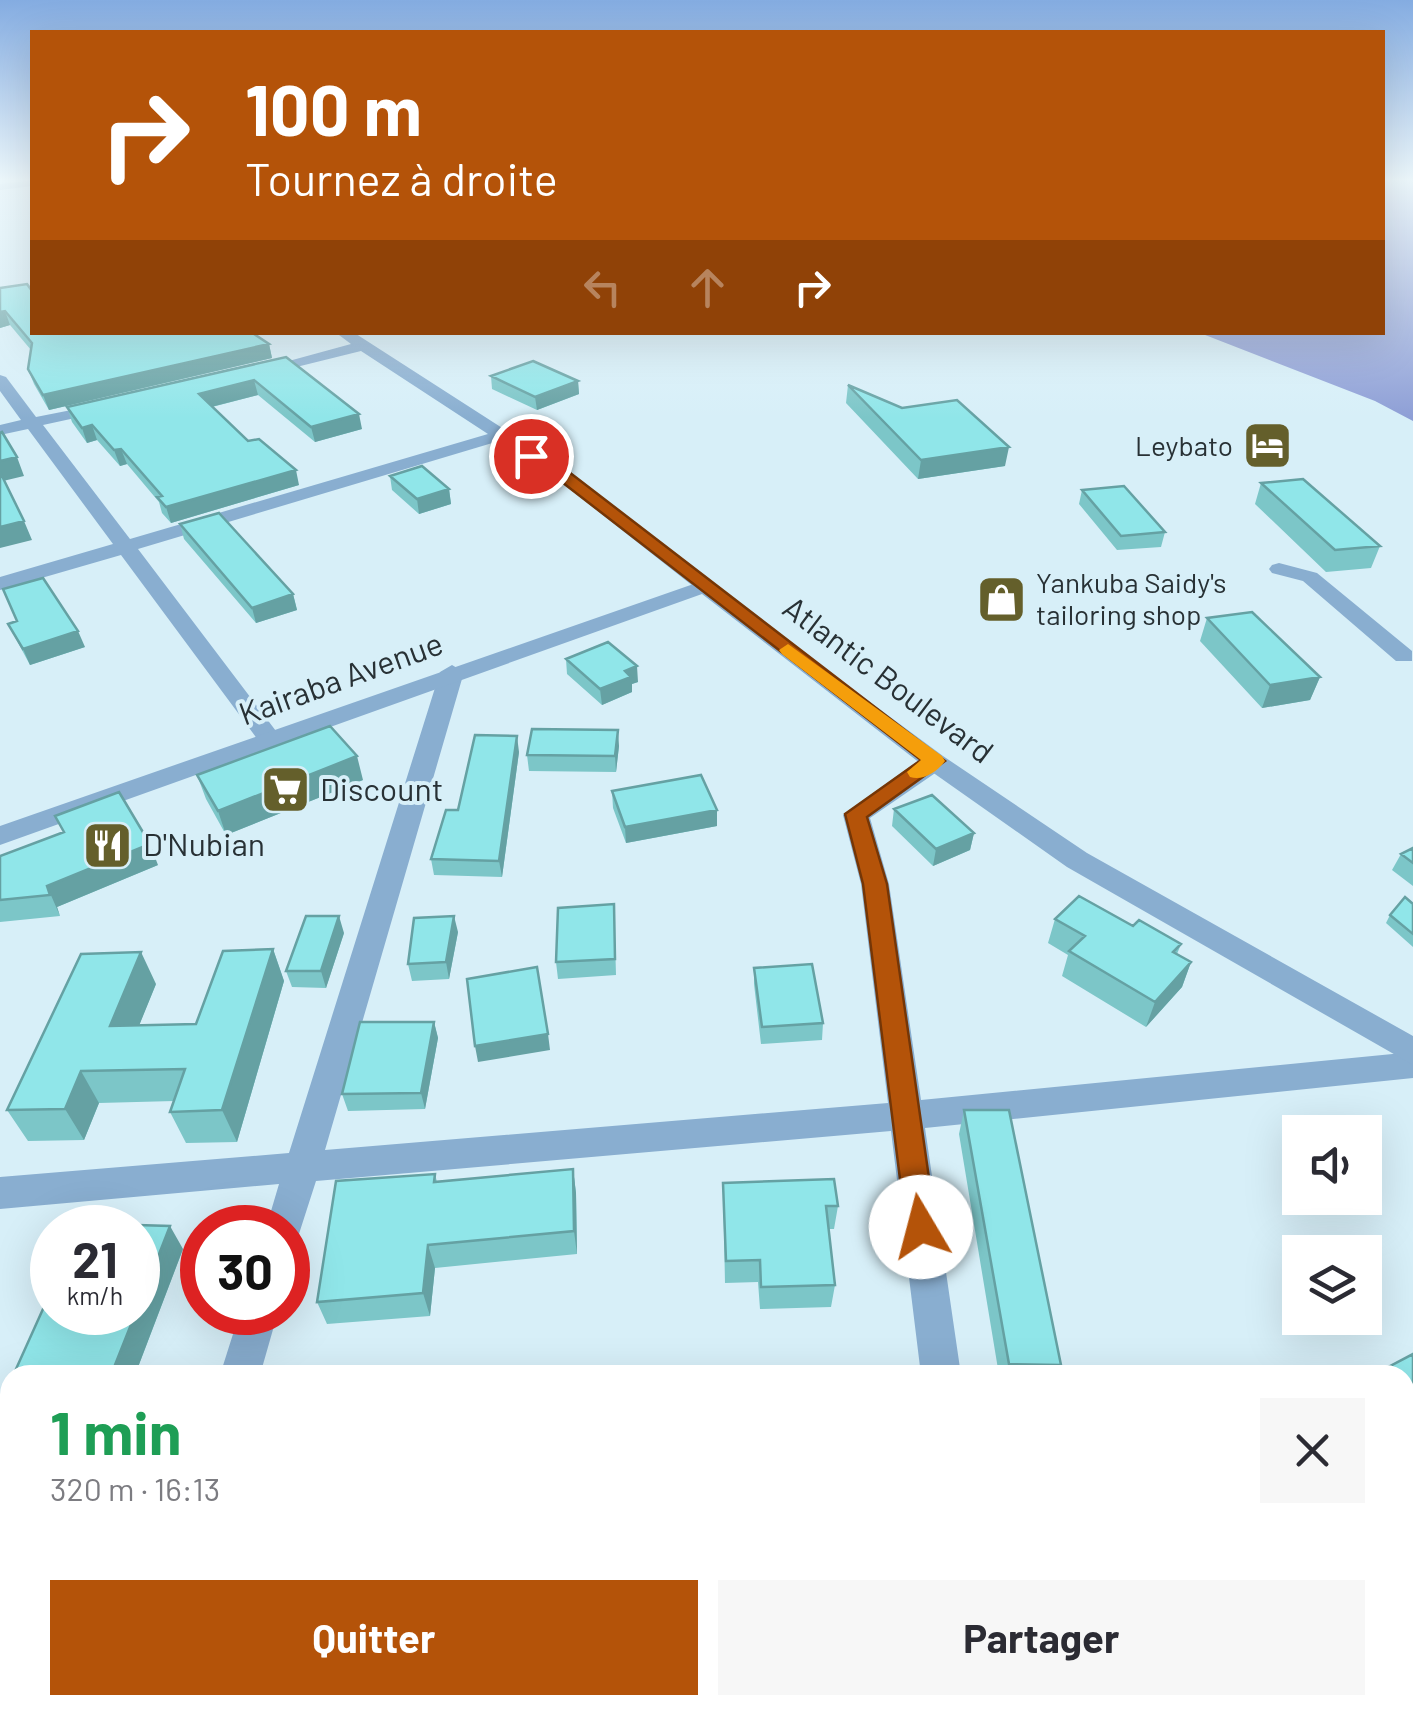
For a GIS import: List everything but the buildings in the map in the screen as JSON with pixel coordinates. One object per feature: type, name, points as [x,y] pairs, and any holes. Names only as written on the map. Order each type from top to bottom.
[{"type":"street","points":[[240,376],[350,336]]},
{"type":"street","name":"Atlantic Boulevard","points":[[350,336],[563,476],[934,761],[1079,861],[1315,990],[1413,1052]]},
{"type":"street","points":[[0,380],[270,740]]},
{"type":"street","points":[[0,430],[126,402]]},
{"type":"street","points":[[0,584],[498,436]]},
{"type":"street","points":[[1279,569],[1310,577],[1404,656]]},
{"type":"street","name":"Kairaba Avenue","points":[[0,836],[452,672],[704,586]]},
{"type":"street","points":[[291,1205],[452,672]]},
{"type":"street","points":[[934,761],[856,814],[875,884],[940,1365]]},
{"type":"street","points":[[0,1194],[906,1116],[1413,1065]]},
{"type":"street","points":[[243,1365],[251,1335]]},
{"type":"water","points":[[1385,258],[1413,258],[1413,421],[1375,401],[1205,335],[1385,335]]},
{"type":"slow traffic","points":[[788,650],[934,761],[918,772]]},
{"type":"place","name":"Leybato","points":[[1268,446]]},
{"type":"place","name":"Yankuba Saidy's tailoring shop","points":[[1001,599]]},
{"type":"place","name":"Discount","points":[[285,790]]},
{"type":"place","name":"D'Nubian","points":[[108,845]]},
{"type":"route","points":[[531,456],[563,476],[934,761],[856,814],[875,884],[921,1227]]}]
